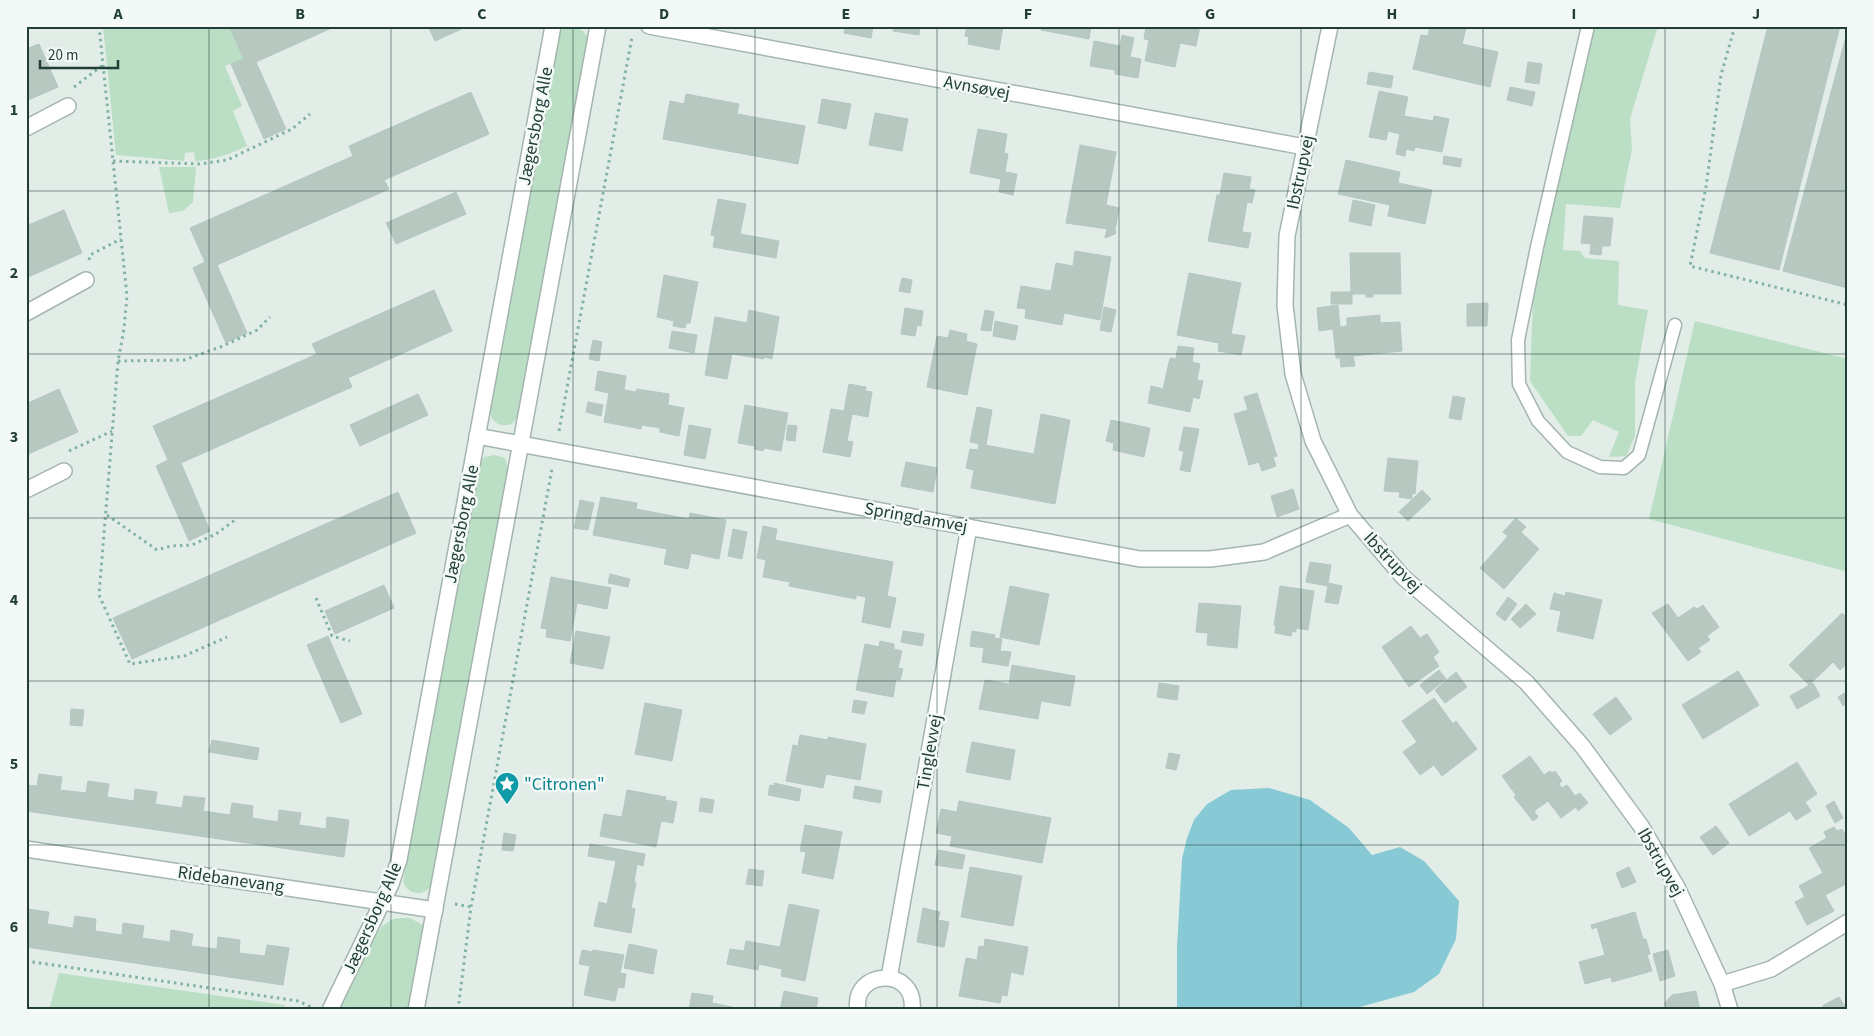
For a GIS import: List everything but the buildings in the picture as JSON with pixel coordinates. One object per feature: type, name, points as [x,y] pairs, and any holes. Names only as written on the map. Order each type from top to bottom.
[{"type":"street","name":"Jægersborg Alle","points":[[330,1010],[391,884],[399,860],[553,26]]},
{"type":"street","points":[[416,1010],[598,26]]},
{"type":"street","name":"Avnsøvej","points":[[650,26],[1305,147]]},
{"type":"street","name":"Ibstrupvej","points":[[1330,26],[1287,236],[1285,305],[1293,374],[1313,442],[1350,515],[1403,577],[1526,682],[1583,747],[1641,826],[1677,886],[1722,984],[1730,1010]]},
{"type":"street","points":[[26,128],[68,106]]},
{"type":"street","points":[[26,313],[86,280]]},
{"type":"street","name":"Springdamvej","points":[[477,436],[1140,558],[1210,559],[1264,552],[1350,515]]},
{"type":"street","points":[[26,490],[64,471]]},
{"type":"street","name":"Tinglevvej","points":[[889,978],[969,527]]},
{"type":"street","name":"Ridebanevang","points":[[26,849],[435,910]]},
{"type":"street","points":[[1722,984],[1771,969],[1848,922]]},
{"type":"street","points":[[858,1010],[858,998],[865,986],[876,979],[889,978],[906,987],[912,1000],[912,1010]]},
{"type":"lane","points":[[1588,26],[1537,247],[1518,340],[1519,384],[1538,420],[1567,452],[1600,467],[1624,468],[1639,455],[1675,325]]},
{"type":"path","points":[[99,26],[127,296],[118,361],[99,595],[130,664],[184,656],[227,637]]},
{"type":"path","points":[[1734,26],[1721,76],[1706,187],[1690,266],[1848,305]]},
{"type":"path","points":[[68,106],[64,94],[103,64]]},
{"type":"path","points":[[113,161],[200,164],[227,160],[292,129],[310,114]]},
{"type":"path","points":[[86,280],[90,256],[121,239]]},
{"type":"path","points":[[118,361],[184,360],[223,346],[258,330],[270,317]]},
{"type":"path","points":[[64,471],[69,451],[112,431]]},
{"type":"path","points":[[106,515],[158,550],[171,546],[192,545],[216,534],[235,520]]},
{"type":"path","points":[[316,598],[332,636],[350,641]]},
{"type":"path","points":[[458,1010],[471,907]]},
{"type":"path","points":[[26,961],[298,1001],[316,1010]]},
{"type":"green space","points":[[103,26],[229,26],[244,59],[225,66],[242,106],[233,111],[247,146],[222,156],[195,161],[194,152],[185,153],[184,161],[116,155]]},
{"type":"green space","points":[[570,26],[578,28],[583,32],[587,36],[587,42],[518,416],[512,424],[501,425],[493,420],[490,413],[560,35],[562,30]]},
{"type":"green space","points":[[1593,26],[1658,26],[1630,119],[1632,149],[1620,208],[1566,204],[1563,250],[1580,251],[1585,258],[1619,261],[1618,305],[1648,310],[1635,383],[1635,436],[1626,456],[1609,457],[1619,432],[1593,420],[1581,436],[1568,436],[1530,381],[1533,298],[1549,207]]},
{"type":"green space","points":[[159,167],[196,167],[193,202],[183,211],[169,213]]},
{"type":"green space","points":[[1695,321],[1848,359],[1848,572],[1649,519]]},
{"type":"green space","points":[[494,455],[505,458],[508,468],[430,887],[423,892],[415,893],[408,889],[403,882],[480,465],[484,457]]},
{"type":"green space","points":[[410,918],[423,925],[408,1010],[340,1010],[382,926],[393,919]]},
{"type":"green space","points":[[59,973],[285,1005],[284,1010],[49,1010]]},
{"type":"water","points":[[1269,788],[1310,800],[1349,828],[1372,855],[1400,847],[1424,861],[1459,901],[1456,939],[1439,974],[1414,992],[1349,1010],[1177,1010],[1177,947],[1182,859],[1194,820],[1207,804],[1231,790]]},
{"type":"place","name":"\"Citronen\"","points":[[507,805]]}]
